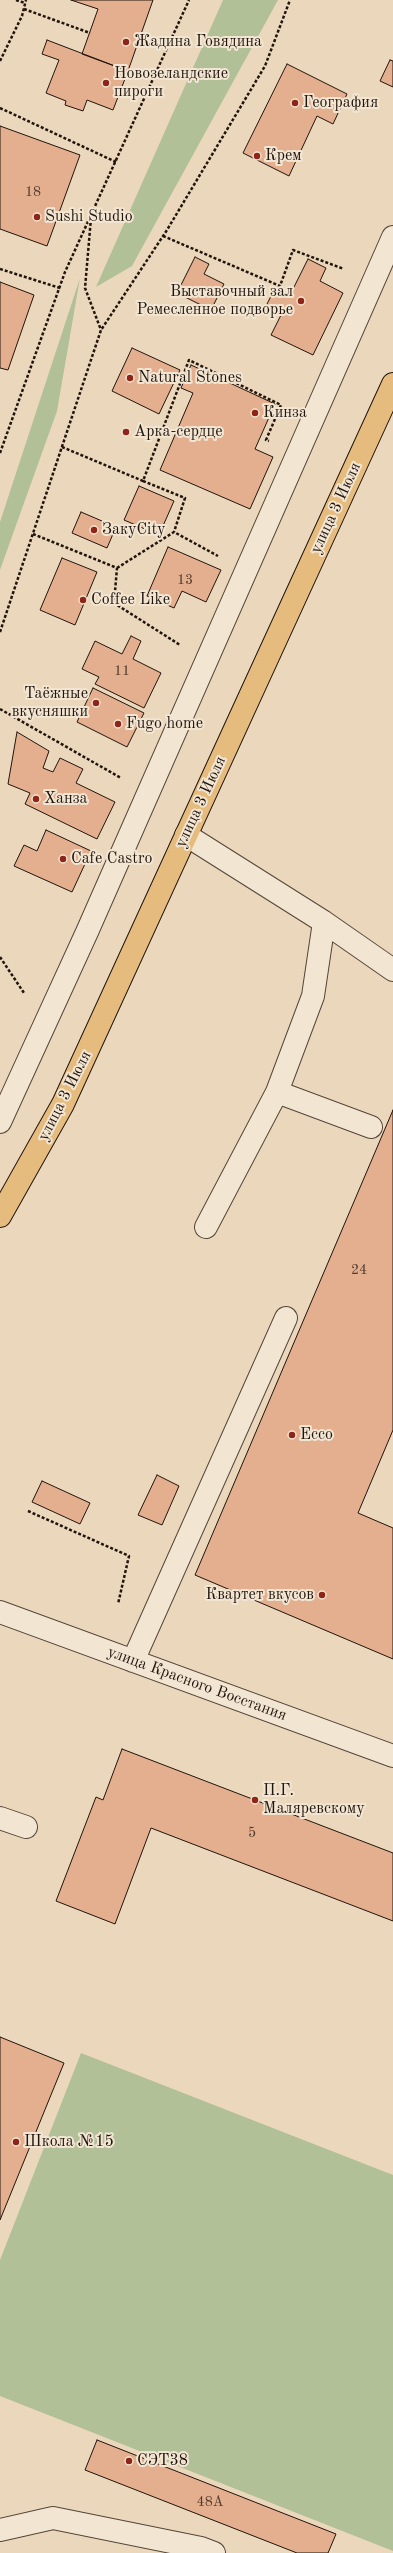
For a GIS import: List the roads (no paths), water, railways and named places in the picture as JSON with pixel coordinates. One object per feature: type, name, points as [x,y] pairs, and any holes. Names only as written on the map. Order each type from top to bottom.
[{"type":"main road","name":"улица 3 Июля","points":[[0,1216],[63,1104],[393,384]]},
{"type":"street","points":[[0,1122],[87,932],[393,237]]},
{"type":"street","points":[[186,835],[324,922],[393,970]]},
{"type":"street","points":[[206,1227],[277,1092],[313,996],[324,922]]},
{"type":"street","points":[[277,1092],[371,1127]]},
{"type":"street","points":[[133,1660],[286,1318]]},
{"type":"street","name":"улица Красного Восстания","points":[[0,1612],[393,1756]]},
{"type":"street","points":[[0,1818],[26,1827]]},
{"type":"street","points":[[0,2530],[53,2518],[201,2548],[214,2553]]},
{"type":"place","name":"Жадина Говядина","points":[[126,42]]},
{"type":"place","name":"Новозеландские пироги","points":[[106,83]]},
{"type":"place","name":"География","points":[[295,103]]},
{"type":"place","name":"Крем","points":[[257,156]]},
{"type":"place","name":"Sushi Studio","points":[[37,217]]},
{"type":"place","name":"Выставочный зал Ремесленное подворье","points":[[301,301]]},
{"type":"place","name":"Natural Stones","points":[[130,378]]},
{"type":"place","name":"Кинза","points":[[255,413]]},
{"type":"place","name":"Арка-сердце","points":[[126,432]]},
{"type":"place","name":"ЗакуCity","points":[[94,530]]},
{"type":"place","name":"Coffee Like","points":[[83,600]]},
{"type":"place","name":"Таёжные вкусняшки","points":[[96,703]]},
{"type":"place","name":"Fugo home","points":[[118,724]]},
{"type":"place","name":"Ханза","points":[[36,799]]},
{"type":"place","name":"Cafe Castro","points":[[63,859]]},
{"type":"place","name":"Ecco","points":[[292,1435]]},
{"type":"place","name":"Квартет вкусов","points":[[322,1595]]},
{"type":"place","name":"П.Г. Маляревскому","points":[[255,1800]]},
{"type":"place","name":"Школа №15","points":[[16,2142]]},
{"type":"place","name":"СЭТ38","points":[[129,2461]]}]
